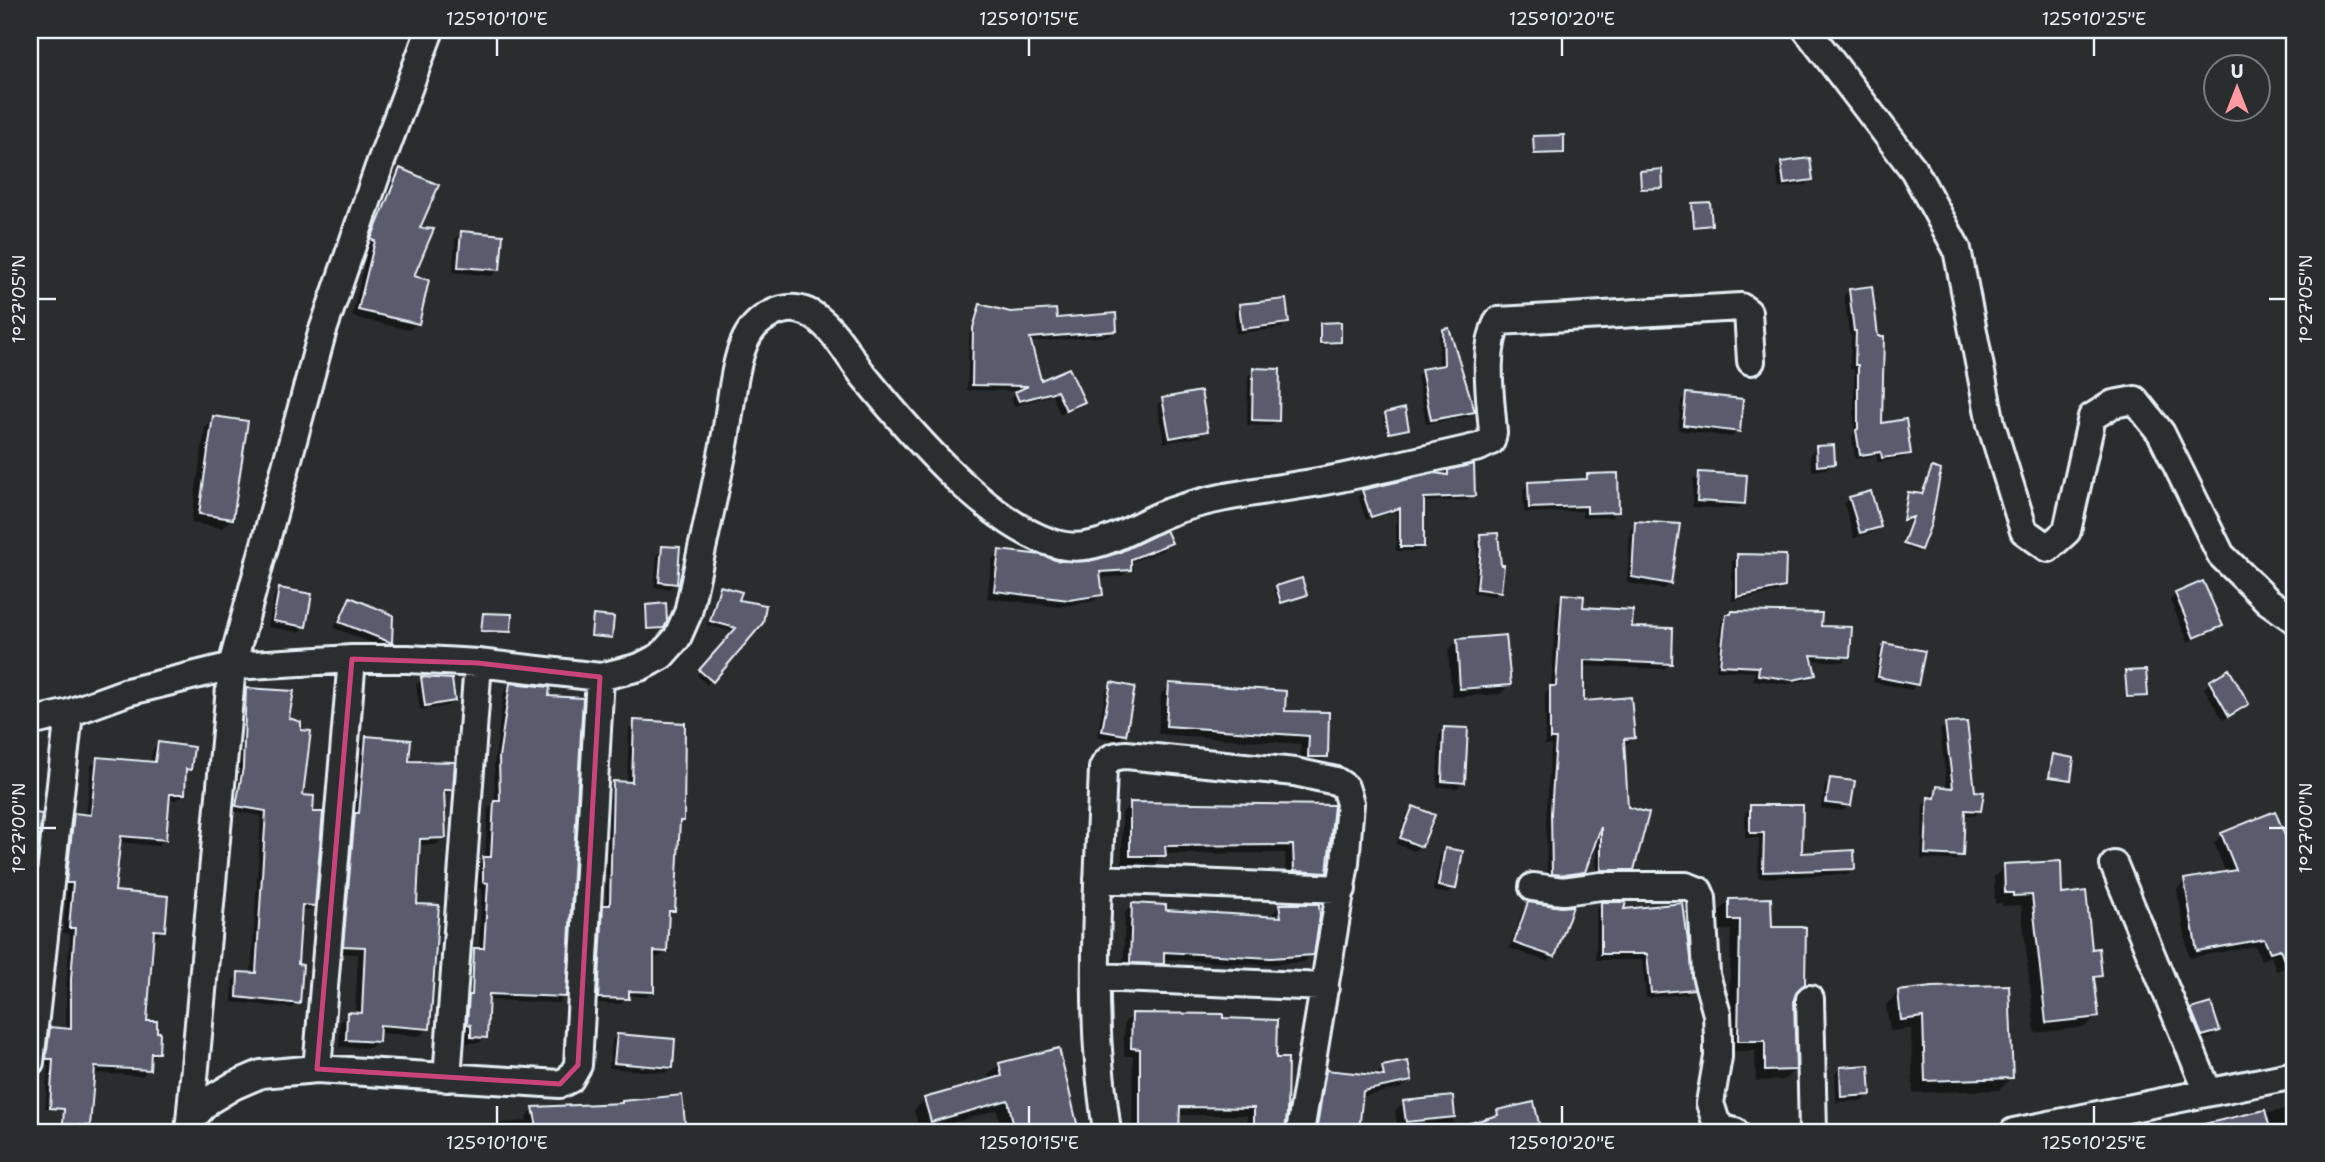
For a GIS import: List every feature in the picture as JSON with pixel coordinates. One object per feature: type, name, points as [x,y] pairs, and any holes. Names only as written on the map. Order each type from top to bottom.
[{"type":"street","points":[[189,1127],[232,666],[322,333],[430,30]]},
{"type":"street","points":[[1807,30],[1914,170],[1957,249],[1991,424],[2024,531],[2048,548],[2067,531],[2092,417],[2113,404],[2135,400],[2161,433],[2221,555],[2268,601],[2295,620]]},
{"type":"street","points":[[30,722],[69,713],[127,692],[232,666],[352,659],[478,663],[600,677],[640,667],[661,656],[677,638],[688,612],[724,446],[741,352],[752,329],[770,313],[806,312],[824,324],[864,377],[963,486],[986,506],[1019,526],[1045,541],[1064,546],[1106,541],[1166,514],[1212,499],[1340,478],[1491,442],[1493,433],[1490,367],[1492,333],[1498,321],[1741,307],[1748,312],[1751,361]]},
{"type":"street","points":[[317,1069],[352,659]]},
{"type":"street","points":[[447,1078],[478,663]]},
{"type":"street","points":[[189,1127],[208,1101],[261,1074],[317,1069],[560,1084],[570,1079],[578,1065],[600,677]]},
{"type":"street","points":[[30,1062],[69,713]]},
{"type":"street","points":[[1107,1132],[1097,1032],[1098,879],[1103,820],[1103,768],[1106,761],[1113,756],[1126,755],[1295,772],[1336,781],[1345,788],[1350,803],[1342,889],[1300,1132]]},
{"type":"street","points":[[2114,865],[2208,1092]]},
{"type":"street","points":[[1098,879],[1342,889]]},
{"type":"street","points":[[1533,887],[1563,891],[1601,886],[1665,885],[1686,886],[1699,891],[1702,898],[1706,975],[1717,1014],[1718,1057],[1710,1103],[1716,1122],[1724,1129],[1735,1132]]},
{"type":"street","points":[[1097,977],[1325,987]]},
{"type":"street","points":[[1810,999],[1813,1132]]},
{"type":"street","points":[[2014,1132],[2092,1124],[2208,1092],[2295,1075]]},
{"type":"highlighted area","points":[[352,659],[478,663],[600,677],[578,1065],[560,1084],[317,1069]]},
{"type":"building","points":[[1564,135],[1564,153],[1534,154],[1533,136]]},
{"type":"building","points":[[1810,158],[1813,180],[1784,184],[1781,162]]},
{"type":"building","points":[[400,168],[439,185],[420,228],[434,229],[414,276],[429,280],[419,324],[358,310],[375,241],[371,239]]},
{"type":"building","points":[[1662,169],[1663,188],[1641,189],[1640,171]]},
{"type":"building","points":[[1710,202],[1712,225],[1694,227],[1692,203]]},
{"type":"building","points":[[461,231],[503,235],[500,270],[458,267]]},
{"type":"building","points":[[1872,286],[1878,336],[1884,336],[1882,423],[1906,419],[1911,454],[1882,458],[1881,452],[1860,455],[1856,430],[1856,331],[1849,289]]},
{"type":"building","points":[[1286,299],[1289,323],[1242,329],[1239,304]]},
{"type":"building","points":[[980,304],[1010,312],[1056,309],[1057,318],[1116,313],[1117,331],[1030,338],[1041,380],[1069,368],[1085,402],[1066,410],[1057,391],[1019,401],[1015,392],[1028,386],[972,385],[973,328]]},
{"type":"building","points":[[1341,322],[1341,342],[1320,343],[1320,323]]},
{"type":"building","points":[[1449,328],[1475,412],[1431,420],[1421,369],[1444,365],[1443,329]]},
{"type":"building","points":[[1253,368],[1280,369],[1279,421],[1252,420]]},
{"type":"building","points":[[1201,391],[1208,431],[1170,438],[1162,398]]},
{"type":"building","points":[[1686,393],[1743,399],[1740,432],[1683,425]]},
{"type":"building","points":[[1405,408],[1409,429],[1389,433],[1385,413]]},
{"type":"building","points":[[213,416],[248,421],[233,519],[199,514]]},
{"type":"building","points":[[1834,445],[1835,464],[1817,466],[1816,446]]},
{"type":"building","points":[[1474,464],[1475,496],[1424,498],[1424,547],[1400,547],[1400,508],[1371,517],[1362,490],[1435,473],[1448,475],[1448,470]]},
{"type":"building","points":[[1932,467],[1941,470],[1931,524],[1921,550],[1903,544],[1913,517],[1903,520],[1908,492],[1922,494]]},
{"type":"building","points":[[1699,472],[1747,475],[1745,504],[1697,501]]},
{"type":"building","points":[[1618,473],[1619,512],[1587,513],[1587,506],[1529,508],[1528,482],[1587,479],[1587,474]]},
{"type":"building","points":[[1871,491],[1881,527],[1860,533],[1849,497]]},
{"type":"building","points":[[1635,521],[1680,524],[1671,584],[1632,577]]},
{"type":"building","points":[[1166,530],[1172,543],[1131,559],[1131,570],[1100,572],[1103,595],[1069,600],[994,591],[999,550],[1042,555],[1058,561],[1089,561],[1118,553]]},
{"type":"building","points":[[1498,533],[1501,565],[1504,565],[1501,592],[1477,589],[1480,534]]},
{"type":"building","points":[[662,546],[680,547],[677,584],[659,582]]},
{"type":"building","points":[[1737,554],[1786,555],[1785,587],[1737,597]]},
{"type":"building","points":[[1302,578],[1307,595],[1281,603],[1276,586]]},
{"type":"building","points":[[2203,581],[2223,626],[2194,638],[2175,593]]},
{"type":"building","points":[[720,586],[742,592],[739,600],[766,605],[763,623],[713,682],[699,670],[736,628],[710,621]]},
{"type":"building","points":[[279,588],[312,594],[306,627],[273,621]]},
{"type":"building","points":[[1562,594],[1584,596],[1583,607],[1633,610],[1632,627],[1673,628],[1672,664],[1584,660],[1584,701],[1631,697],[1635,738],[1624,739],[1628,807],[1649,813],[1634,870],[1601,870],[1601,827],[1585,872],[1552,874],[1551,813],[1556,739],[1550,739],[1550,686],[1556,686]]},
{"type":"building","points":[[350,597],[393,615],[392,643],[339,622]]},
{"type":"building","points":[[666,603],[667,622],[664,628],[647,629],[646,605]]},
{"type":"building","points":[[1732,611],[1822,613],[1821,626],[1852,627],[1850,657],[1811,655],[1816,675],[1793,680],[1758,675],[1759,667],[1720,665],[1726,614],[1731,614]]},
{"type":"building","points":[[483,613],[512,614],[511,632],[481,631]]},
{"type":"building","points":[[593,615],[614,617],[612,638],[591,636]]},
{"type":"building","points":[[1506,635],[1511,685],[1460,689],[1457,639]]},
{"type":"building","points":[[1884,643],[1925,651],[1918,685],[1878,677]]},
{"type":"building","points":[[2229,669],[2249,704],[2229,716],[2209,681]]},
{"type":"building","points":[[2146,670],[2148,696],[2127,697],[2125,671]]},
{"type":"building","points":[[421,677],[452,679],[455,701],[425,706]]},
{"type":"building","points":[[1111,682],[1135,687],[1126,735],[1102,731]]},
{"type":"building","points":[[510,683],[550,687],[549,696],[583,698],[566,997],[489,994],[487,1038],[471,1037],[471,1025],[467,1024],[469,995],[472,995],[474,948],[484,948],[488,883],[483,882],[483,857],[491,857],[494,801],[500,801],[499,757]]},
{"type":"building","points":[[1169,683],[1286,691],[1285,711],[1329,712],[1328,757],[1308,757],[1309,736],[1166,726]]},
{"type":"building","points":[[246,688],[294,691],[289,718],[301,722],[301,730],[311,731],[303,795],[314,796],[313,812],[323,812],[315,906],[302,905],[298,964],[303,965],[300,1004],[237,997],[238,972],[256,973],[266,811],[236,806],[243,768]]},
{"type":"building","points":[[634,720],[685,723],[684,821],[680,821],[675,911],[669,911],[667,952],[654,951],[654,992],[629,991],[629,999],[598,998],[603,905],[610,905],[613,781],[632,782]]},
{"type":"building","points":[[1967,722],[1975,791],[1984,792],[1981,811],[1965,810],[1963,856],[1925,854],[1928,797],[1935,798],[1937,786],[1953,788],[1945,723]]},
{"type":"building","points":[[1444,727],[1468,728],[1465,783],[1442,781]]},
{"type":"building","points":[[366,736],[411,740],[409,761],[455,762],[453,790],[444,790],[446,838],[420,839],[417,904],[439,905],[430,1029],[380,1025],[379,1042],[346,1040],[347,1012],[362,1013],[365,947],[343,946],[355,813],[359,813]]},
{"type":"building","points":[[158,742],[194,747],[191,770],[186,769],[185,794],[170,794],[166,840],[121,836],[115,891],[168,896],[165,931],[154,930],[147,1021],[157,1021],[157,1032],[160,1032],[159,1053],[151,1053],[150,1070],[95,1067],[90,1126],[63,1124],[64,1109],[50,1108],[53,1059],[46,1059],[50,1027],[71,1029],[75,928],[69,928],[73,883],[66,883],[74,813],[91,815],[97,757],[155,762]]},
{"type":"building","points":[[2053,754],[2074,758],[2071,780],[2049,777]]},
{"type":"building","points":[[1830,778],[1855,781],[1851,806],[1826,803]]},
{"type":"building","points":[[1130,802],[1334,805],[1327,873],[1294,871],[1293,845],[1165,846],[1166,856],[1130,856]]},
{"type":"building","points":[[1750,805],[1803,805],[1802,853],[1854,850],[1855,869],[1763,872],[1764,833],[1750,833]]},
{"type":"building","points":[[1413,806],[1435,815],[1422,847],[1400,838]]},
{"type":"building","points":[[2275,811],[2295,860],[2293,986],[2280,949],[2270,952],[2264,939],[2197,951],[2184,879],[2236,870],[2221,833]]},
{"type":"building","points":[[30,812],[42,814],[38,847],[30,846]]},
{"type":"building","points":[[1445,848],[1463,851],[1456,889],[1438,886]]},
{"type":"building","points":[[2061,861],[2062,894],[2086,891],[2092,949],[2099,948],[2102,976],[2094,977],[2099,1017],[2046,1023],[2032,895],[2013,896],[2013,893],[2005,893],[2004,864]]},
{"type":"building","points":[[1771,898],[1772,927],[1806,927],[1805,984],[1797,991],[1794,999],[1796,1070],[1765,1071],[1765,1041],[1738,1041],[1740,920],[1729,920],[1729,899]]},
{"type":"building","points":[[1528,902],[1573,906],[1555,957],[1514,943]]},
{"type":"building","points":[[1601,902],[1626,902],[1624,909],[1683,903],[1694,989],[1651,993],[1647,954],[1601,954]]},
{"type":"building","points":[[1132,903],[1166,905],[1166,910],[1281,917],[1279,904],[1319,904],[1320,916],[1314,955],[1271,958],[1164,952],[1164,964],[1130,963]]},
{"type":"building","points":[[2009,985],[2013,1078],[1925,1081],[1923,1017],[1901,1020],[1898,991],[1932,987]]},
{"type":"building","points":[[2211,1003],[2220,1031],[2202,1036],[2191,1009]]},
{"type":"building","points":[[1132,1013],[1223,1014],[1223,1018],[1277,1020],[1276,1058],[1288,1058],[1285,1132],[1254,1132],[1254,1108],[1180,1107],[1179,1132],[1140,1132],[1140,1049],[1131,1048]]},
{"type":"building","points":[[617,1034],[675,1039],[673,1068],[614,1063]]},
{"type":"building","points":[[1059,1048],[1079,1132],[1015,1132],[1008,1100],[931,1122],[924,1098],[1002,1076],[999,1063]]},
{"type":"building","points":[[1408,1061],[1412,1081],[1363,1091],[1359,1132],[1316,1132],[1326,1070],[1384,1076],[1382,1066]]},
{"type":"building","points":[[1869,1065],[1871,1095],[1841,1097],[1840,1067]]},
{"type":"building","points":[[682,1095],[686,1132],[538,1132],[533,1107],[622,1103]]},
{"type":"building","points":[[1453,1096],[1455,1117],[1406,1122],[1403,1101]]},
{"type":"building","points":[[1534,1102],[1541,1132],[1458,1132],[1457,1127],[1498,1115],[1497,1110]]},
{"type":"building","points":[[2265,1110],[2271,1132],[2201,1132],[2200,1125]]}]
